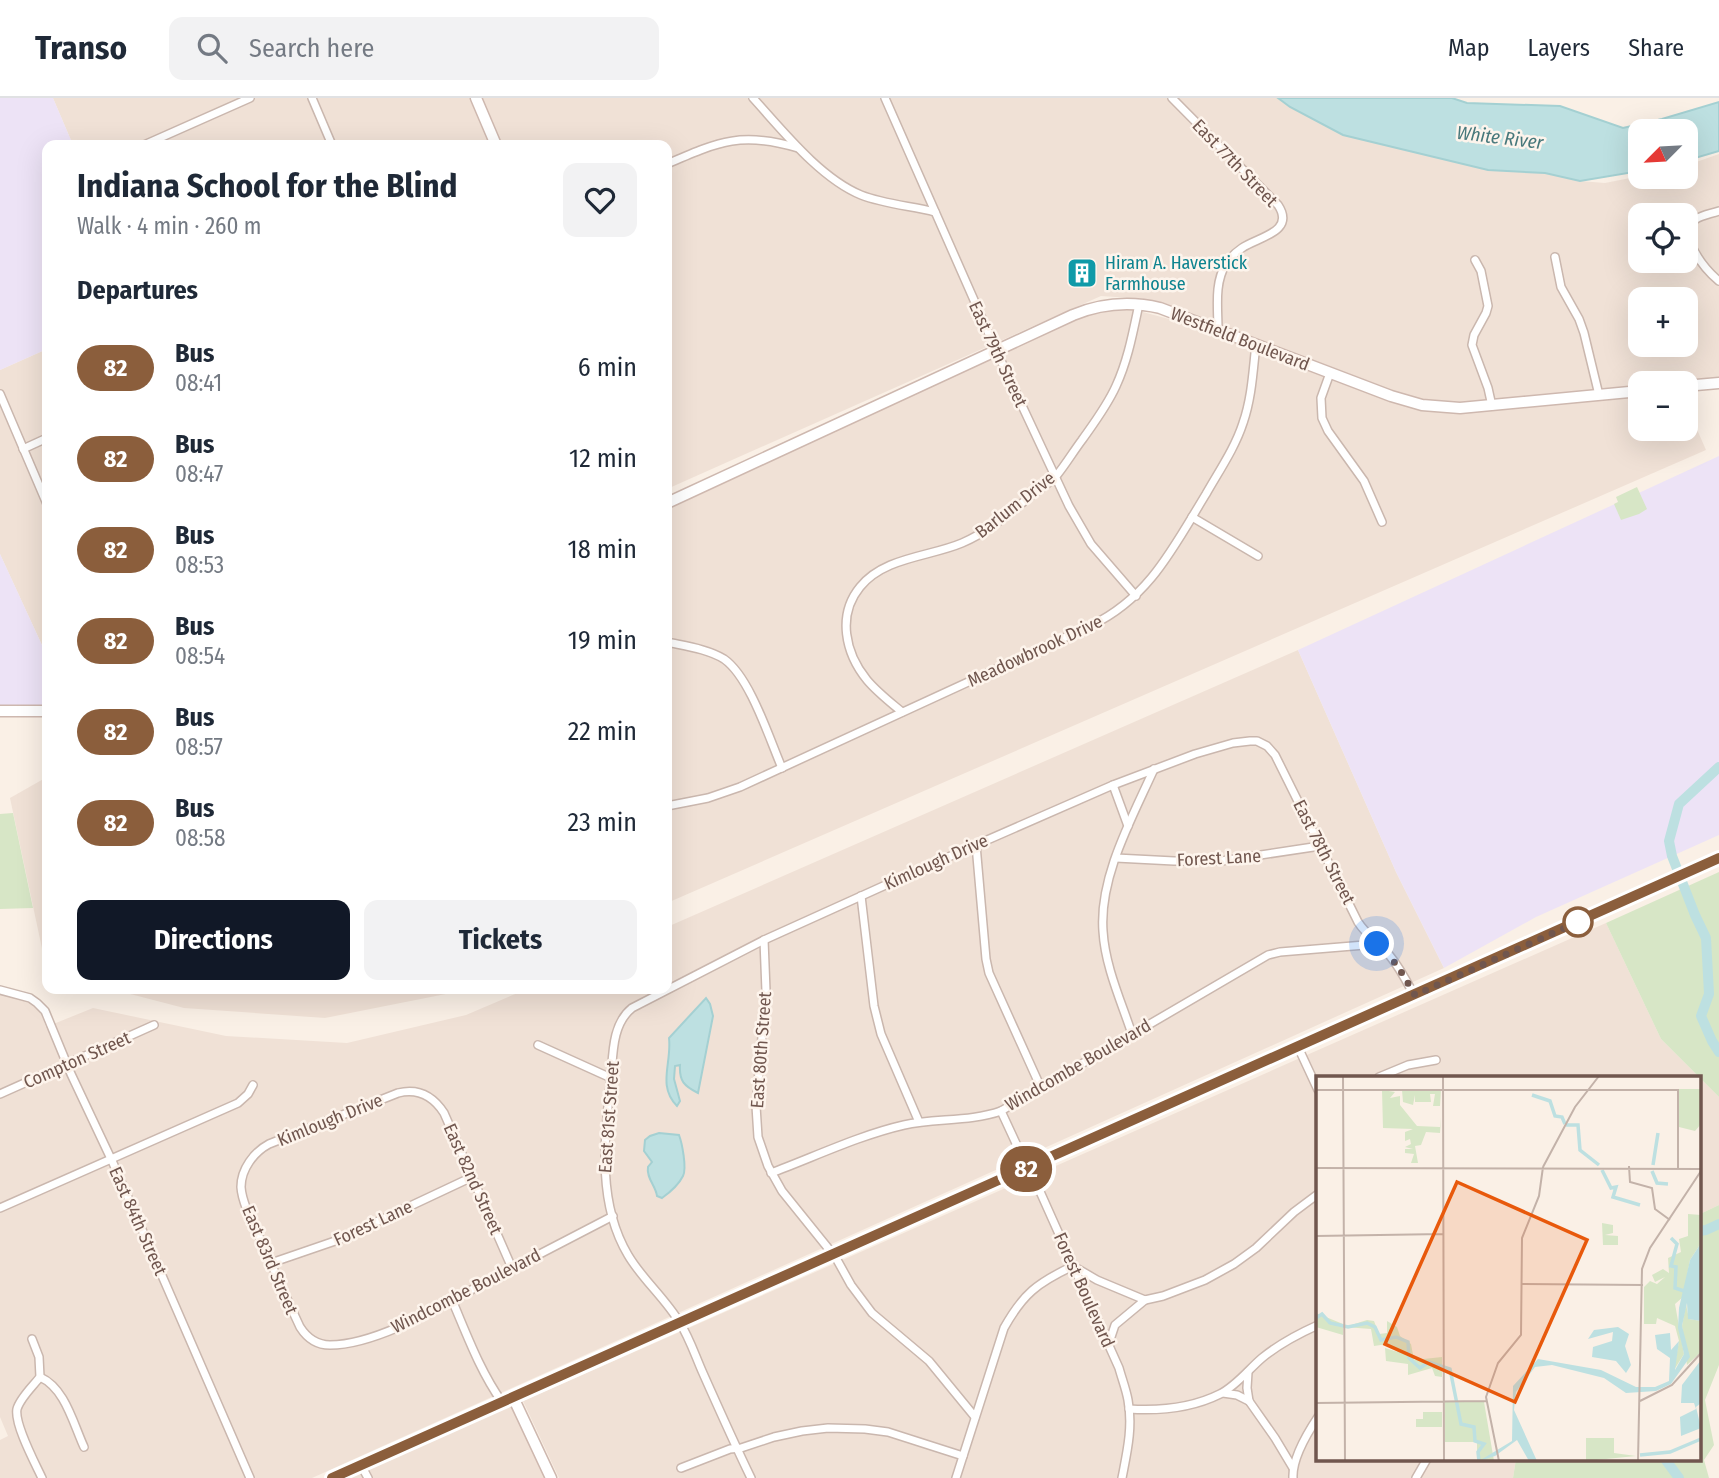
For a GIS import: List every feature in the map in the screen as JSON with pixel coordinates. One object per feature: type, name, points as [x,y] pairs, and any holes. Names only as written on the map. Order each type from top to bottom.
[{"type":"main road","points":[[476,98],[494,140]]},
{"type":"main road","name":"Westfield Boulevard","points":[[672,501],[996,349],[1083,311],[1111,304],[1139,304],[1160,308],[1391,396],[1422,405],[1453,408],[1492,406],[1628,392]]},
{"type":"main road","points":[[1698,385],[1719,383]]},
{"type":"main road","points":[[0,711],[42,711]]},
{"type":"main road","points":[[332,1478],[1719,858]]},
{"type":"main road","points":[[513,1397],[551,1478]]},
{"type":"street","points":[[155,140],[250,98]]},
{"type":"street","points":[[312,98],[330,140]]},
{"type":"street","points":[[753,98],[799,148],[841,184],[862,195],[935,212]]},
{"type":"street","name":"East 79th Street","points":[[885,98],[996,349],[1072,512],[1091,544],[1136,596]]},
{"type":"street","name":"East 77th Street","points":[[1172,98],[1278,205],[1283,215],[1276,231],[1241,248],[1225,265],[1219,282],[1218,330]]},
{"type":"street","points":[[672,162],[709,146],[737,139],[754,139],[799,148]]},
{"type":"street","points":[[1719,211],[1695,219],[1686,233],[1697,257],[1719,281]]},
{"type":"street","points":[[1555,257],[1561,287],[1584,333],[1599,395]]},
{"type":"street","points":[[1475,260],[1481,271],[1488,306],[1472,345],[1492,406]]},
{"type":"street","name":"Barlum Drive","points":[[902,712],[877,692],[866,679],[849,648],[846,626],[848,609],[855,593],[869,578],[884,569],[956,545],[982,533],[1055,477],[1110,399],[1127,359],[1139,304]]},
{"type":"street","name":"Meadowbrook Drive","points":[[672,805],[730,792],[1093,625],[1136,596],[1164,563],[1232,449],[1251,393],[1256,344]]},
{"type":"street","points":[[1330,373],[1321,398],[1322,418],[1328,431],[1364,481],[1381,522]]},
{"type":"street","points":[[0,394],[42,493]]},
{"type":"street","points":[[23,449],[42,440]]},
{"type":"street","points":[[1192,517],[1258,556]]},
{"type":"street","points":[[672,643],[710,653],[733,667],[746,683],[782,768]]},
{"type":"street","name":"Kimlough Drive","points":[[672,987],[764,940],[1113,785],[1217,747],[1250,741],[1260,743]]},
{"type":"street","name":"East 78th Street","points":[[1260,743],[1275,755],[1359,922],[1368,936],[1397,965],[1415,995]]},
{"type":"street","points":[[1132,1034],[1107,959],[1103,934],[1103,902],[1116,858],[1154,769]]},
{"type":"street","points":[[1113,785],[1129,827]]},
{"type":"street","points":[[976,845],[985,959],[1041,1088]]},
{"type":"street","name":"Forest Lane","points":[[1116,858],[1221,861],[1320,846]]},
{"type":"street","points":[[861,896],[874,1006],[881,1034],[919,1122]]},
{"type":"street","name":"East 80th Street","points":[[764,940],[765,1003],[756,1114],[760,1144],[771,1173],[782,1191],[836,1258],[851,1285],[872,1313],[929,1361],[975,1417]]},
{"type":"street","name":"Windcombe Boulevard","points":[[771,1173],[879,1132],[919,1122],[980,1116],[1001,1111],[1268,955],[1377,944]]},
{"type":"street","name":"East 84th Street","points":[[0,990],[30,998],[43,1009],[250,1478]]},
{"type":"street","name":"Kimlough Drive","points":[[625,1014],[658,994]]},
{"type":"street","name":"East 81st Street","points":[[625,1014],[618,1027],[613,1055],[604,1171],[617,1231],[628,1256],[681,1324],[751,1478]]},
{"type":"street","name":"Compton Street","points":[[0,1094],[154,1025]]},
{"type":"street","points":[[538,1045],[611,1078]]},
{"type":"street","points":[[1298,1047],[1316,1086]]},
{"type":"street","points":[[1382,1076],[1412,1064],[1436,1060]]},
{"type":"street","points":[[0,1208],[237,1103],[248,1094],[253,1085]]},
{"type":"street","name":"Kimlough Drive","points":[[245,1171],[259,1151],[276,1141],[398,1093],[413,1091],[427,1095]]},
{"type":"street","name":"East 82nd Street","points":[[427,1095],[444,1112],[512,1268]]},
{"type":"street","name":"Forest Boulevard","points":[[1001,1111],[1119,1368],[1129,1409],[1129,1434],[1122,1478]]},
{"type":"street","name":"East 83rd Street","points":[[245,1171],[242,1184],[244,1198],[300,1327],[307,1337],[314,1341]]},
{"type":"street","name":"Forest Lane","points":[[271,1263],[344,1238],[472,1177]]},
{"type":"street","points":[[1109,1343],[1115,1325],[1145,1300],[1181,1290],[1230,1266],[1250,1253],[1316,1196]]},
{"type":"street","name":"Windcombe Boulevard","points":[[314,1341],[332,1345],[371,1337],[404,1325],[613,1216]]},
{"type":"street","points":[[956,1478],[1000,1337],[1013,1311],[1027,1294],[1041,1282],[1073,1266],[1097,1280],[1145,1300]]},
{"type":"street","points":[[452,1300],[486,1377],[502,1402]]},
{"type":"street","points":[[1129,1409],[1164,1410],[1223,1392],[1276,1347],[1316,1326]]},
{"type":"street","points":[[32,1339],[39,1357],[40,1377],[18,1405],[16,1412],[19,1427],[41,1478]]},
{"type":"street","points":[[1248,1372],[1250,1401],[1293,1468]]},
{"type":"street","points":[[40,1377],[48,1380],[59,1392],[84,1447]]},
{"type":"street","points":[[1223,1392],[1250,1401]]},
{"type":"street","points":[[1293,1478],[1293,1468],[1316,1420]]},
{"type":"street","points":[[681,1468],[737,1448],[802,1430],[847,1427],[897,1434],[963,1456]]},
{"type":"street","points":[[1416,1478],[1426,1460]]},
{"type":"street","points":[[362,1465],[368,1478]]},
{"type":"shaded area","points":[[0,98],[53,98],[71,140],[42,140],[42,351],[0,370]]},
{"type":"shaded area","points":[[53,98],[1278,98],[1290,107],[1436,157],[1488,170],[1545,173],[1580,181],[1605,183],[1628,178],[1628,189],[1698,189],[1698,161],[1719,154],[1719,378],[1698,380],[1698,371],[1628,371],[1628,388],[1472,405],[1415,400],[1144,299],[1101,296],[672,487],[672,140],[71,140]]},
{"type":"shaded area","points":[[1120,306],[1169,319],[1409,406],[1437,412],[1491,410],[1628,396],[1628,441],[1698,441],[1698,432],[1706,450],[672,901],[672,508],[1093,312]]},
{"type":"shaded area","points":[[42,351],[42,645],[0,554],[0,370]]},
{"type":"shaded area","points":[[1719,456],[1719,835],[1536,917],[1444,968],[1396,872],[1298,650]]},
{"type":"shaded area","points":[[0,554],[42,645],[42,706],[0,706]]},
{"type":"shaded area","points":[[1298,650],[1396,872],[1444,968],[312,1478],[0,1478],[0,1440],[8,1436],[0,1417],[0,995],[9,995],[29,1002],[40,1012],[46,1027],[93,1008],[226,1036],[347,1043],[466,1015],[515,994],[672,994],[672,925]]},
{"type":"shaded area","points":[[42,780],[42,948],[10,798]]},
{"type":"shaded area","points":[[1606,923],[1661,1039],[1698,1076],[1316,1076],[1316,1460],[1516,1460],[1513,1478],[559,1478],[523,1401]]},
{"type":"shaded area","points":[[130,994],[446,994],[325,1018],[184,1008]]},
{"type":"shaded area","points":[[1702,1080],[1719,1097],[1719,1205],[1702,1213]]},
{"type":"shaded area","points":[[512,1405],[546,1478],[346,1478]]},
{"type":"green space","points":[[1637,487],[1647,509],[1621,520],[1614,504],[1618,502],[1616,497]]},
{"type":"green space","points":[[13,813],[33,908],[0,909],[0,814]]},
{"type":"green space","points":[[1719,872],[1719,1097],[1702,1080],[1702,1076],[1698,1076],[1661,1039],[1606,923]]},
{"type":"green space","points":[[1719,1205],[1719,1365],[1705,1400],[1714,1445],[1704,1460],[1709,1478],[1513,1478],[1516,1460],[1702,1460],[1702,1213]]},
{"type":"water","name":"White River","points":[[1278,98],[1452,98],[1467,103],[1560,106],[1623,128],[1628,127],[1628,173],[1580,181],[1545,173],[1488,170],[1343,135]]},
{"type":"water","points":[[1719,102],[1719,151],[1698,157],[1698,119],[1662,119]]},
{"type":"water","points":[[706,998],[713,1016],[698,1093],[683,1082],[680,1065],[675,1066],[674,1079],[680,1101],[677,1106],[671,1098],[666,1082],[669,1038]]},
{"type":"water","points":[[659,1133],[679,1135],[684,1162],[681,1179],[662,1198],[657,1196],[650,1178],[648,1167],[652,1162],[644,1151],[645,1140]]},
{"type":"waterway","points":[[1719,767],[1679,804],[1669,841],[1672,856],[1706,938],[1709,994],[1701,1016],[1719,1052]]},
{"type":"waterway","points":[[1702,1231],[1719,1224]]},
{"type":"waterway","points":[[1666,1460],[1679,1478]]},
{"type":"bus line","name":"82","points":[[332,1478],[1719,858]]},
{"type":"place","name":"Hiram A. Haverstick Farmhouse","points":[[1082,273]]},
{"type":"route","points":[[1377,944],[1397,965],[1415,995],[1578,922]]}]
